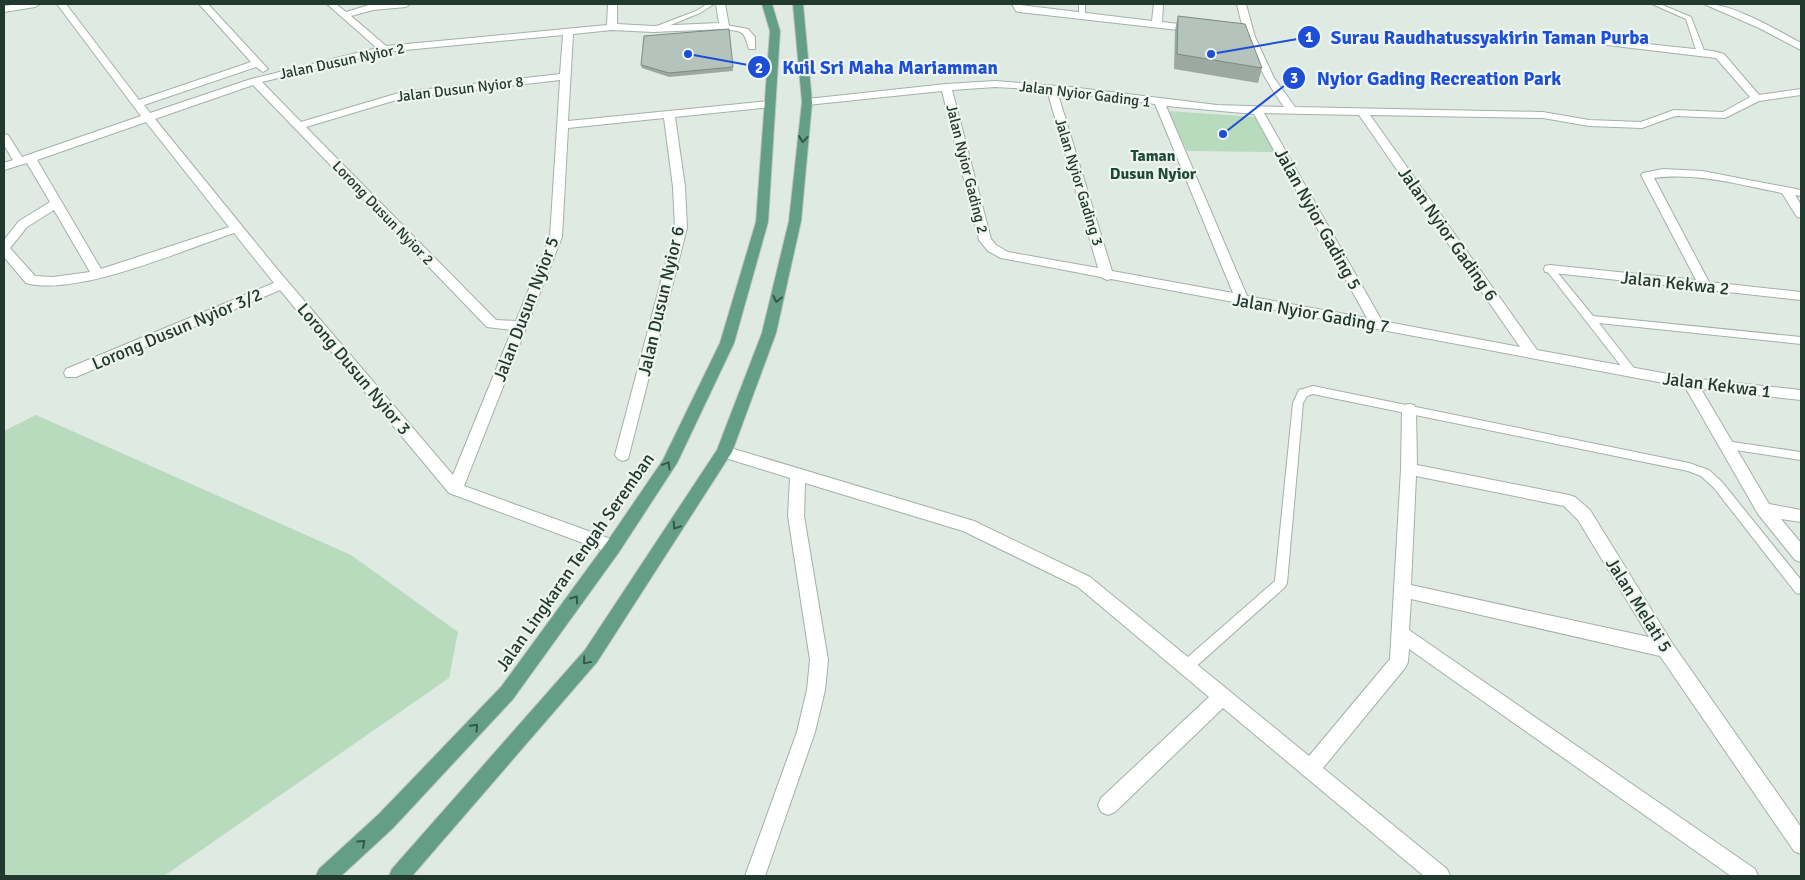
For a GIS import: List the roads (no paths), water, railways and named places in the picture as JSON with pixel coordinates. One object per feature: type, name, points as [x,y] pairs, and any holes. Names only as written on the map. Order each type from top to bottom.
[{"type":"main road","name":"Jalan Lingkaran Tengah Seremban","points":[[326,876],[386,821],[506,693],[613,547],[669,464],[727,343],[762,222],[775,31],[768,4]]},
{"type":"main road","points":[[399,876],[591,656],[724,452],[769,333],[795,221],[807,102],[798,4]]},
{"type":"street","points":[[4,9],[35,4]]},
{"type":"street","name":"Lorong Dusun Nyior 3","points":[[61,4],[148,118],[282,284],[455,490]]},
{"type":"street","points":[[203,4],[270,77]]},
{"type":"street","points":[[331,4],[384,49]]},
{"type":"street","points":[[344,15],[372,7],[406,4]]},
{"type":"street","points":[[612,4],[612,27]]},
{"type":"street","points":[[721,4],[724,26]]},
{"type":"street","points":[[1017,4],[1019,9],[1157,23],[1204,30]]},
{"type":"street","points":[[1157,23],[1159,4]]},
{"type":"street","points":[[1241,4],[1245,36],[1269,78],[1292,110]]},
{"type":"street","points":[[1709,4],[1728,8],[1801,47]]},
{"type":"street","name":"Jalan Dusun Nyior 2","points":[[4,167],[255,81],[384,49],[612,27],[653,29],[724,26]]},
{"type":"street","name":"Jalan Dusun Nyior 5","points":[[455,490],[556,237],[564,125],[568,30]]},
{"type":"street","points":[[1610,43],[1720,56],[1756,98],[1801,92]]},
{"type":"street","points":[[137,104],[257,63]]},
{"type":"street","name":"Jalan Dusun Nyior 8","points":[[299,126],[402,95],[566,76]]},
{"type":"street","name":"Lorong Dusun Nyior 2","points":[[255,81],[492,324],[520,326]]},
{"type":"street","name":"Jalan Nyior Gading 1","points":[[807,102],[946,87],[994,84],[1051,88],[1205,108],[1258,112],[1292,110],[1363,113],[1543,115],[1589,123],[1642,125],[1674,113],[1725,115],[1756,98]]},
{"type":"street","name":"Jalan Nyior Gading 2","points":[[946,87],[985,240],[992,248]]},
{"type":"street","name":"Jalan Nyior Gading 3","points":[[1051,88],[1107,276]]},
{"type":"street","points":[[1159,102],[1243,301]]},
{"type":"street","points":[[564,125],[770,104]]},
{"type":"street","name":"Jalan Nyior Gading 5","points":[[1258,112],[1378,326]]},
{"type":"street","name":"Jalan Nyior Gading 6","points":[[1363,113],[1533,354]]},
{"type":"street","name":"Jalan Dusun Nyior 6","points":[[623,455],[681,228],[679,187],[669,114]]},
{"type":"street","points":[[4,138],[24,160],[56,203],[98,275]]},
{"type":"street","points":[[1704,286],[1647,175],[1660,172],[1688,174],[1801,193]]},
{"type":"street","points":[[1786,190],[1801,214]]},
{"type":"street","points":[[56,203],[23,224],[4,248],[31,280],[53,281],[98,275],[237,228]]},
{"type":"street","name":"Jalan Nyior Gading 7","points":[[992,248],[1005,255],[1107,276],[1632,372]]},
{"type":"street","name":"Jalan Kekwa 2","points":[[1550,269],[1801,296]]},
{"type":"street","name":"Lorong Dusun Nyior 3/2","points":[[71,374],[282,284]]},
{"type":"street","name":"Jalan Kekwa 1","points":[[1632,372],[1690,383],[1801,395]]},
{"type":"street","points":[[1690,383],[1764,509],[1801,555]]},
{"type":"street","points":[[1310,769],[1399,662],[1409,469],[1409,409]]},
{"type":"street","points":[[724,452],[968,526],[1084,582],[1440,876]]},
{"type":"street","name":"Jalan Melati 5","points":[[1409,469],[1569,501],[1584,515],[1666,649],[1801,844]]},
{"type":"street","points":[[755,876],[806,732],[816,690],[819,660],[796,516],[798,475]]},
{"type":"street","points":[[455,490],[613,547]]},
{"type":"street","points":[[1764,509],[1801,516]]},
{"type":"street","points":[[1402,590],[1666,649]]},
{"type":"street","points":[[1400,633],[1748,876]]},
{"type":"street","points":[[1108,805],[1222,697]]},
{"type":"lane","points":[[653,29],[698,12],[711,4]]},
{"type":"lane","points":[[1082,4],[1083,15]]},
{"type":"lane","points":[[1655,4],[1690,18],[1702,53]]},
{"type":"lane","points":[[724,26],[745,31],[751,37],[752,47]]},
{"type":"lane","points":[[1550,269],[1632,372]]},
{"type":"lane","points":[[1589,319],[1801,341]]},
{"type":"lane","points":[[1186,667],[1280,583],[1298,404],[1303,394],[1313,390],[1688,467],[1705,473],[1718,485],[1801,588]]},
{"type":"lane","points":[[1726,445],[1801,456]]},
{"type":"place","name":"Kuil Sri Maha Mariamman","points":[[688,54]]},
{"type":"place","name":"Surau Raudhatussyakirin Taman Purba","points":[[1211,54]]},
{"type":"place","name":"Nyior Gading Recreation Park","points":[[1223,134]]},
{"type":"district","name":"Taman Dusun Nyior","points":[[1153,164]]}]
